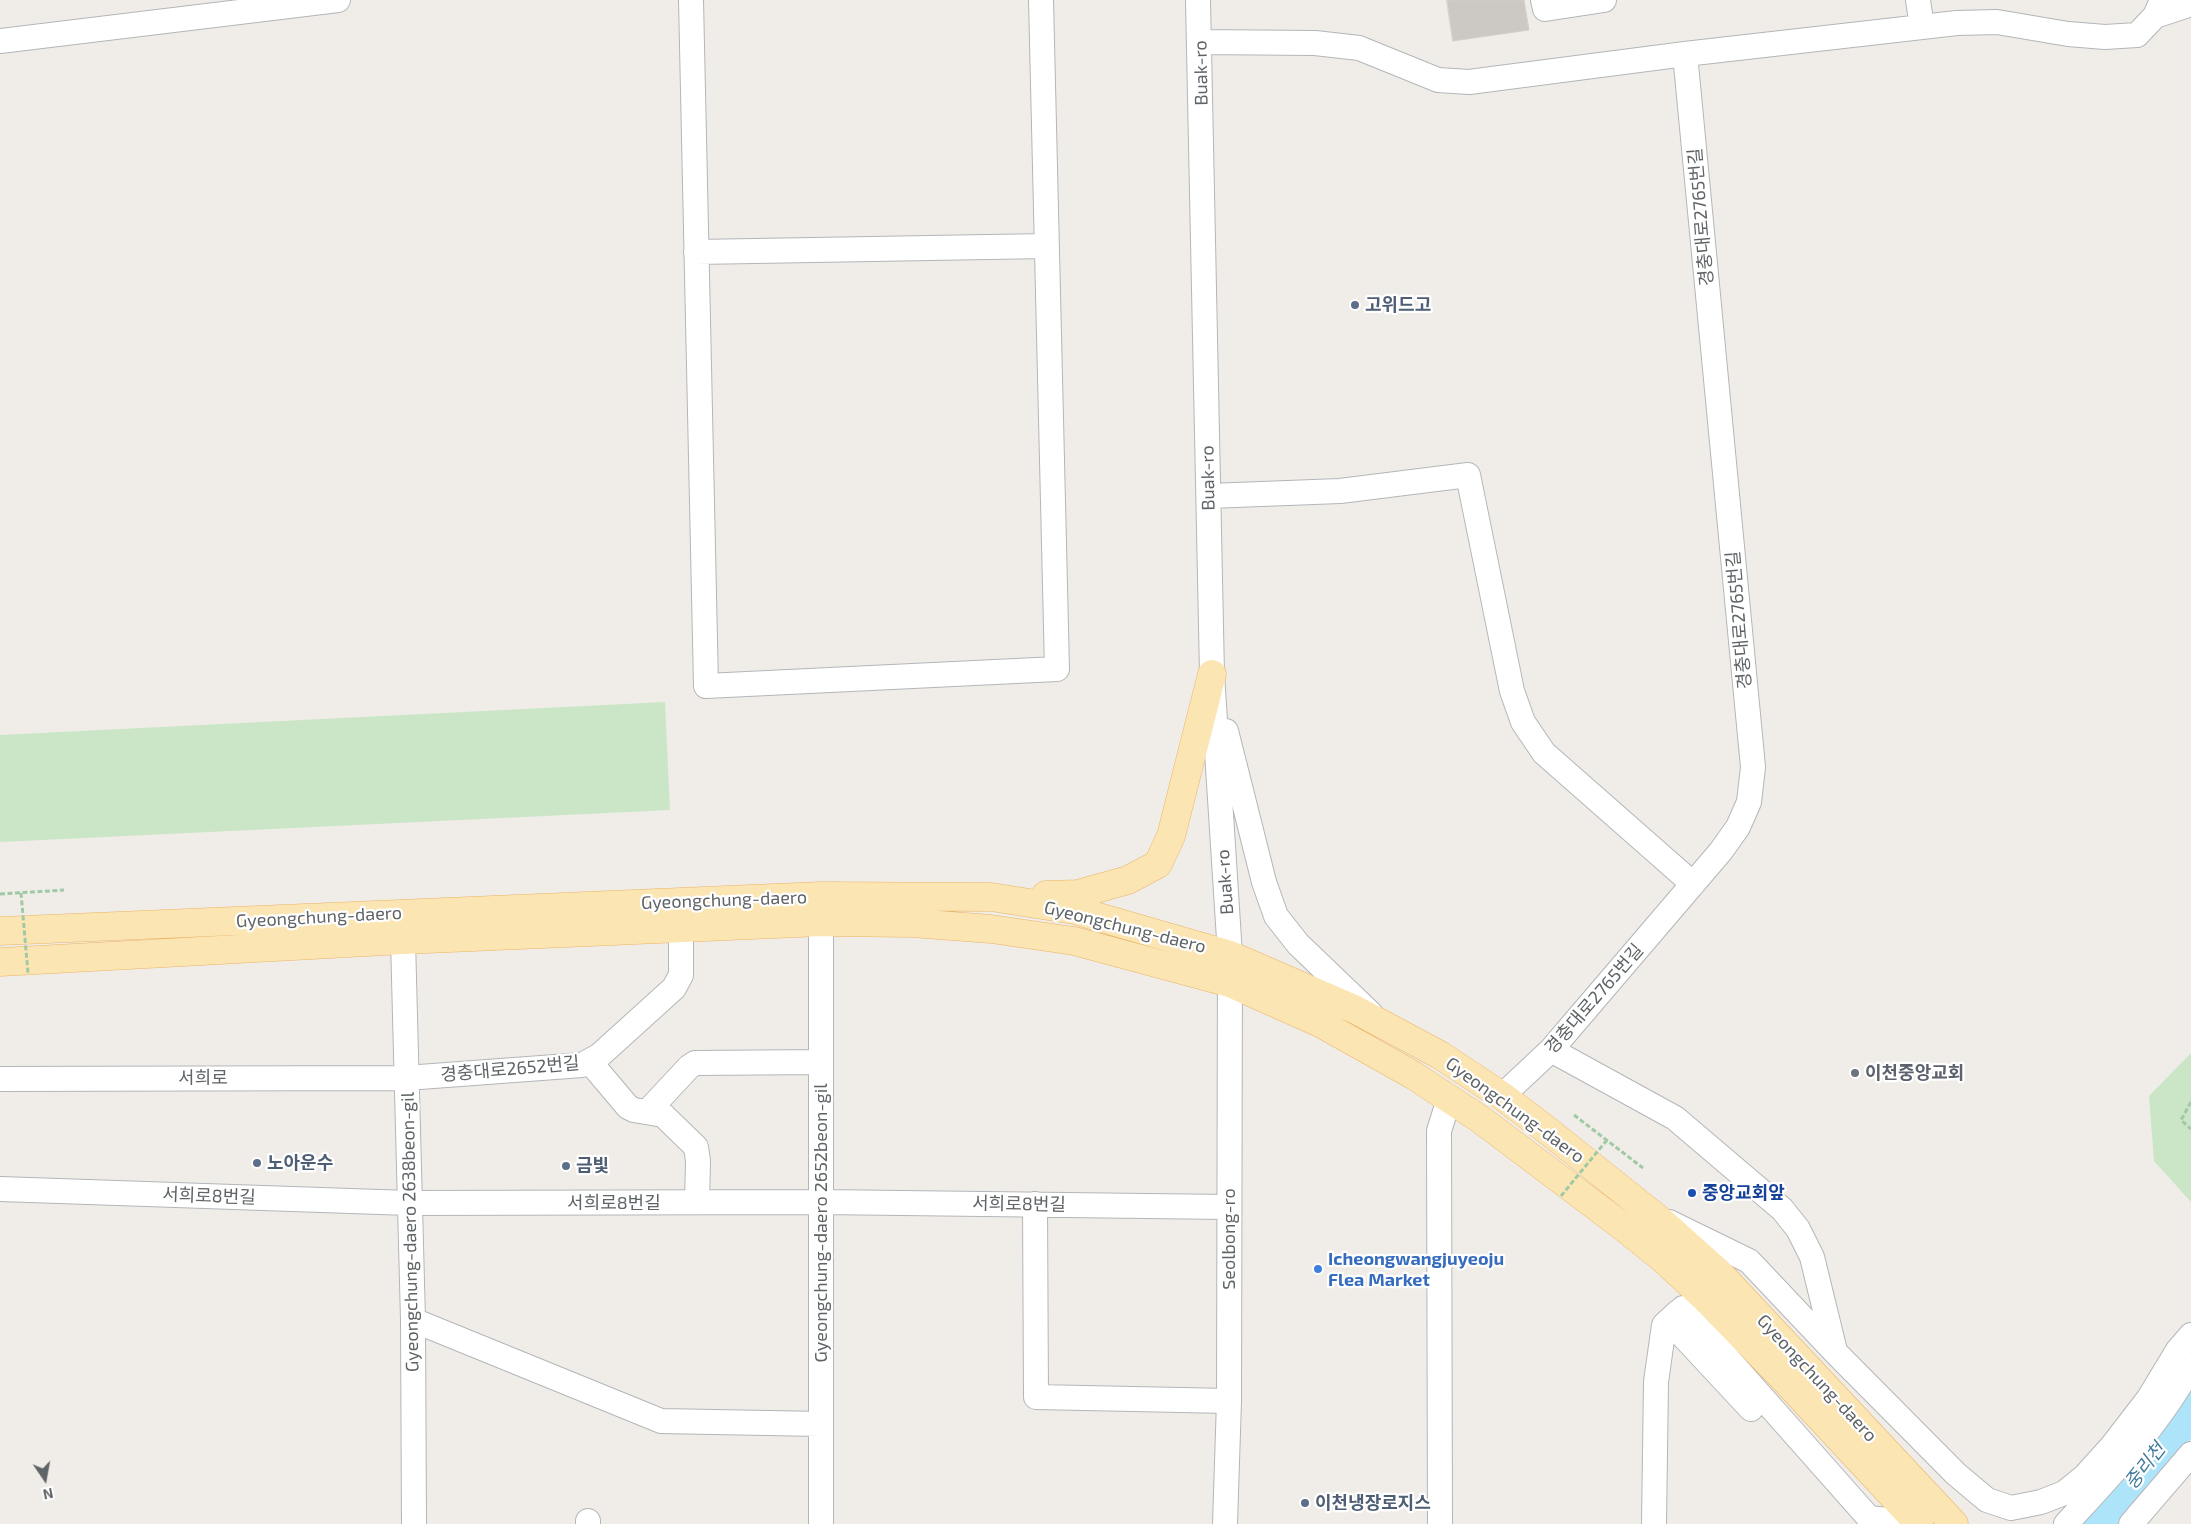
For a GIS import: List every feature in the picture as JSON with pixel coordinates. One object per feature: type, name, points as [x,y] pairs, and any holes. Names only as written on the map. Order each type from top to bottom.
[{"type":"main road","points":[[991,898],[1078,894],[1128,880],[1158,864],[1171,836],[1212,674]]},
{"type":"main road","name":"Gyeongchung-daero","points":[[0,931],[821,896],[991,898],[1074,910],[1230,955],[1354,1009],[1440,1055],[1502,1096],[1648,1212],[1719,1273],[1954,1524]]},
{"type":"main road","name":"Gyeongchung-daero","points":[[0,962],[403,940],[821,922],[912,923],[1074,941],[1230,983],[1322,1024],[1369,1049],[1480,1119],[1622,1226],[1662,1258],[1684,1307],[1785,1380],[1919,1524]]},
{"type":"street","points":[[0,41],[274,4],[338,0]]},
{"type":"street","points":[[691,0],[706,686],[1057,669],[1041,0]]},
{"type":"street","name":"Buak-ro","points":[[1198,0],[1212,674],[1230,955]]},
{"type":"street","points":[[1544,0],[1545,9],[1604,0]]},
{"type":"street","points":[[1918,0],[1922,27]]},
{"type":"street","points":[[1200,42],[1315,43],[1359,48],[1438,80],[1469,82],[1685,54],[1957,23],[1997,22],[2068,34],[2105,37],[2137,35],[2159,8],[2191,4]]},
{"type":"street","name":"경충대로2765번길","points":[[1502,1096],[1551,1050],[1693,884],[1738,828],[1749,802],[1754,767],[1685,54]]},
{"type":"street","points":[[696,252],[1047,246]]},
{"type":"street","points":[[1209,496],[1340,492],[1468,475],[1512,691],[1523,722],[1544,753],[1693,884]]},
{"type":"street","points":[[1212,674],[1264,882],[1276,916],[1298,944],[1380,1023]]},
{"type":"street","name":"Gyeongchung-daero 2652beon-gil","points":[[821,922],[821,1524]]},
{"type":"street","name":"경충대로2652번길","points":[[406,1078],[573,1067],[590,1062],[674,988],[681,975],[681,928]]},
{"type":"street","name":"Gyeongchung-daero 2638beon-gil","points":[[403,940],[413,1320],[414,1524]]},
{"type":"street","name":"Seolbong-ro","points":[[1225,1524],[1229,1401],[1230,955]]},
{"type":"street","points":[[1551,1050],[1675,1118],[1782,1209],[1798,1229],[1812,1257],[1835,1352]]},
{"type":"street","points":[[590,1062],[628,1107],[634,1110],[663,1115],[696,1147],[698,1160],[697,1202]]},
{"type":"street","points":[[647,1112],[689,1066],[695,1063],[821,1062]]},
{"type":"street","name":"서희로","points":[[0,1078],[406,1078]]},
{"type":"street","points":[[1440,1524],[1439,1130],[1449,1099]]},
{"type":"street","name":"서희로8번길","points":[[0,1189],[409,1203],[822,1202],[1228,1208]]},
{"type":"street","points":[[1035,1204],[1036,1397],[1229,1401]]},
{"type":"street","points":[[1648,1212],[1749,1261],[1835,1352],[1956,1474],[1987,1500],[2013,1516],[2064,1493],[2085,1476],[2112,1446],[2150,1398],[2178,1350],[2191,1335]]},
{"type":"street","points":[[1654,1524],[1656,1382],[1664,1326],[1684,1307],[1858,1524]]},
{"type":"street","points":[[413,1320],[661,1421],[821,1424]]},
{"type":"street","points":[[2066,1524],[2145,1435],[2180,1386],[2191,1366]]},
{"type":"street","points":[[2131,1524],[2191,1454]]},
{"type":"path","points":[[0,894],[64,890]]},
{"type":"path","points":[[21,893],[28,973]]},
{"type":"path","points":[[2191,1102],[2181,1120],[2191,1129]]},
{"type":"path","points":[[1574,1115],[1643,1168]]},
{"type":"path","points":[[1561,1196],[1607,1140]]},
{"type":"green space","points":[[665,702],[670,810],[0,842],[0,735]]},
{"type":"green space","points":[[2191,1053],[2191,1202],[2154,1161],[2149,1096]]},
{"type":"building","points":[[1447,0],[1524,0],[1529,30],[1453,41]]},
{"type":"waterway","name":"중리천","points":[[2100,1524],[2191,1408]]},
{"type":"place","name":"고위드고","points":[[1355,305]]},
{"type":"place","name":"이천중앙교회","points":[[1855,1073]]},
{"type":"place","name":"노아운수","points":[[257,1163]]},
{"type":"place","name":"금빛","points":[[566,1166]]},
{"type":"place","name":"중앙교회앞","points":[[1692,1193]]},
{"type":"place","name":"Icheongwangjuyeoju Flea Market","points":[[1318,1269]]},
{"type":"place","name":"이천냉장로지스","points":[[1305,1503]]}]
